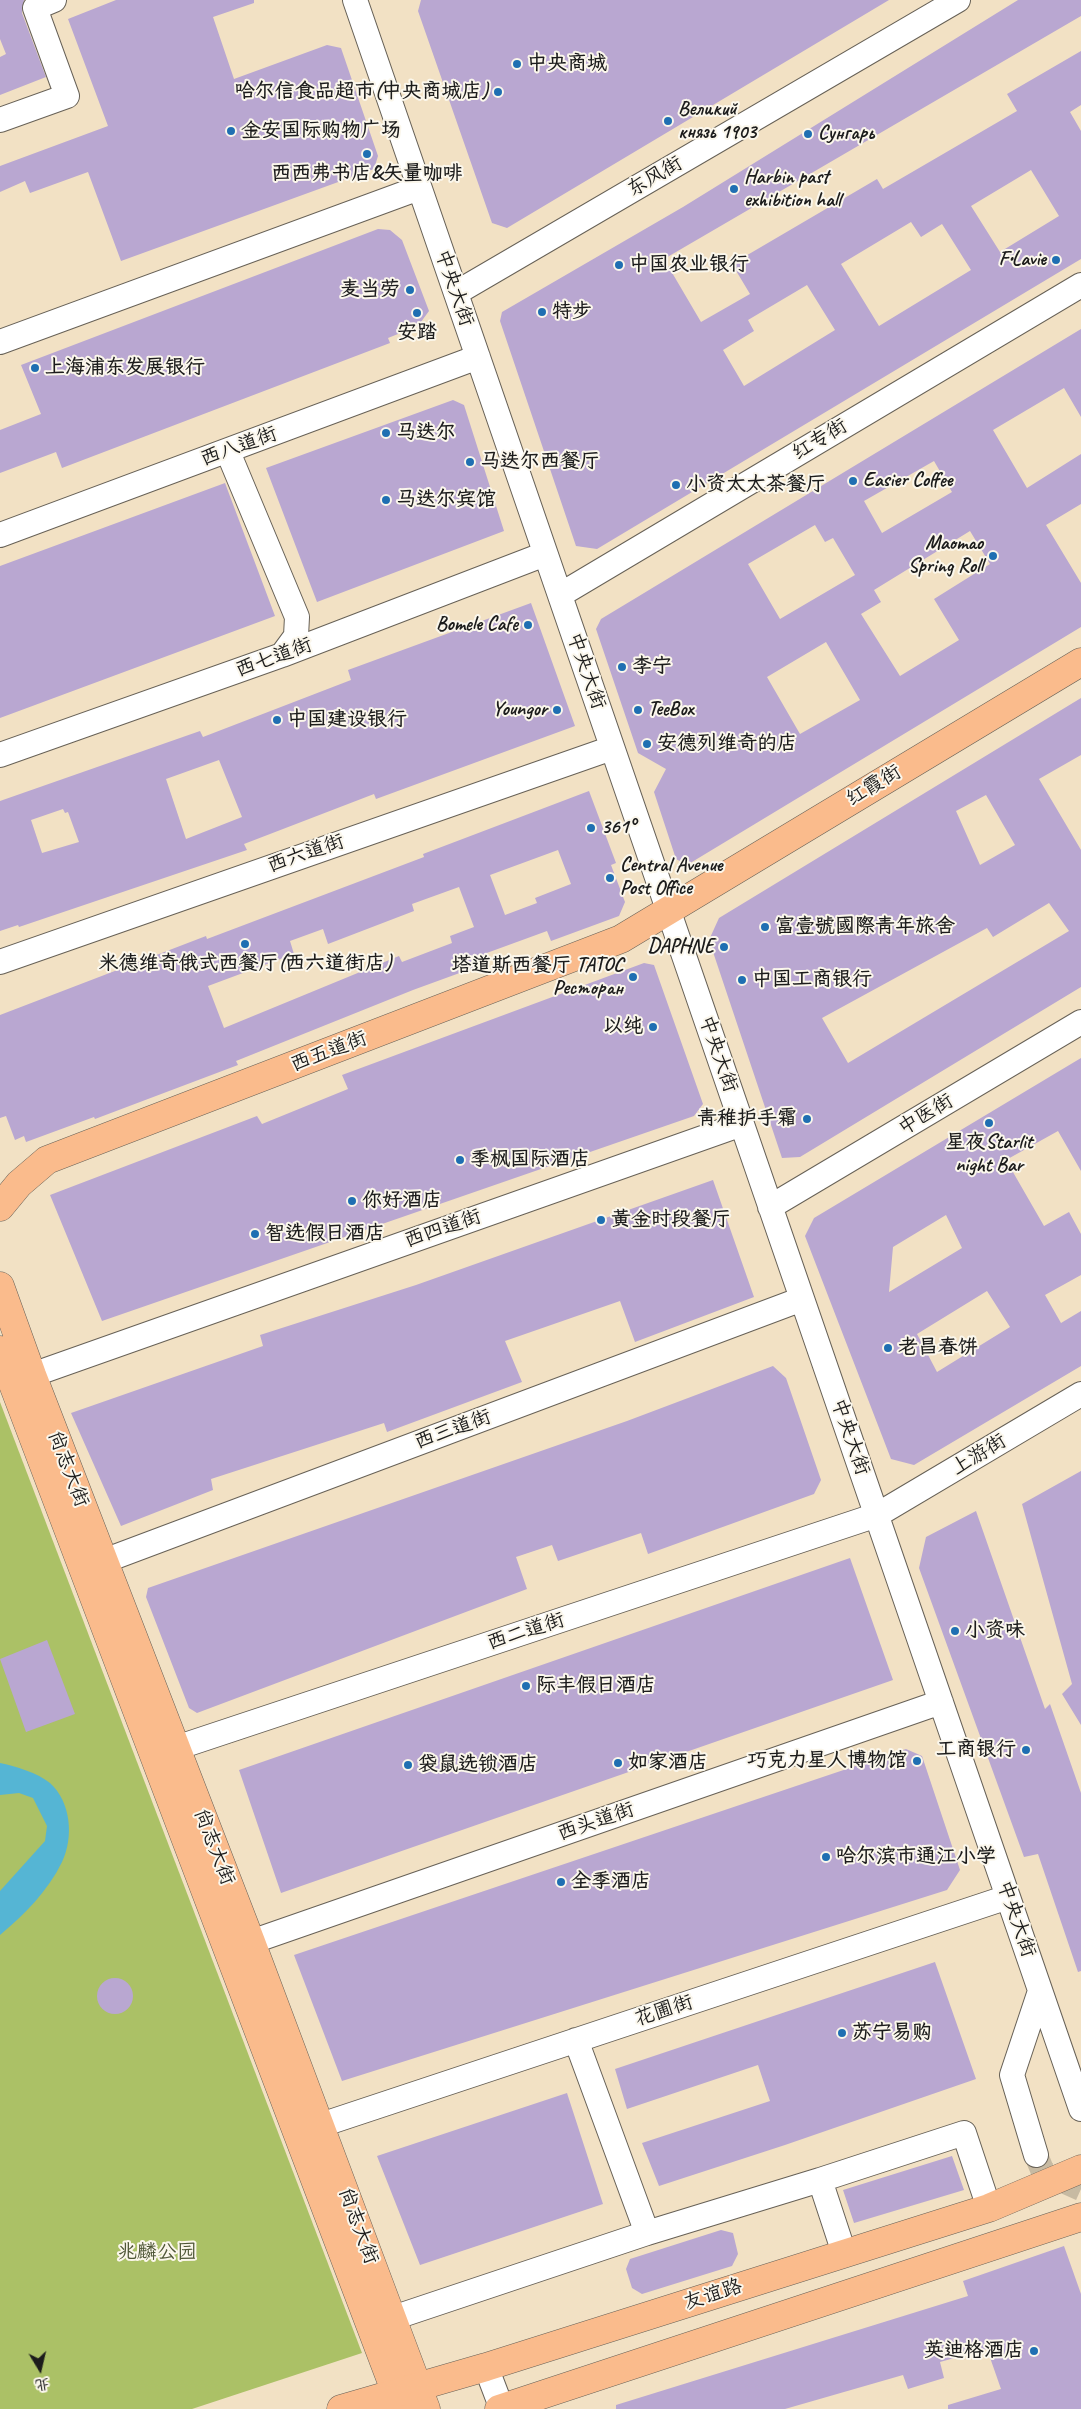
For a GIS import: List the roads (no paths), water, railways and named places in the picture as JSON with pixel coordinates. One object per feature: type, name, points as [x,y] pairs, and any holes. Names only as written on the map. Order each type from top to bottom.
[{"type":"main road","name":"红霞街","points":[[668,910],[1081,662]]},
{"type":"main road","name":"西五道街","points":[[0,1207],[19,1184],[47,1160],[621,939],[668,910]]},
{"type":"main road","name":"尚志大街","points":[[0,1286],[32,1375],[251,1942],[393,2318],[411,2399]]},
{"type":"main road","name":"尚志大街","points":[[0,1350],[411,2399]]},
{"type":"main road","name":"友谊路","points":[[341,2409],[411,2399],[486,2367],[989,2208],[1081,2169]]},
{"type":"main road","name":"友谊路","points":[[501,2409],[1081,2217]]},
{"type":"street","points":[[0,120],[67,96],[35,8],[54,0]]},
{"type":"street","name":"中央大街","points":[[355,0],[1081,2108]]},
{"type":"street","name":"东风街","points":[[456,293],[958,0]]},
{"type":"street","points":[[0,342],[419,188]]},
{"type":"street","name":"红专街","points":[[560,595],[1081,286]]},
{"type":"street","name":"西八道街","points":[[0,535],[228,452],[478,357]]},
{"type":"street","points":[[228,452],[297,617],[296,636],[282,655]]},
{"type":"street","name":"西七道街","points":[[0,755],[282,655],[545,554]]},
{"type":"street","name":"西六道街","points":[[0,962],[612,748]]},
{"type":"street","name":"中医街","points":[[770,1207],[1081,1022]]},
{"type":"street","name":"西四道街","points":[[32,1375],[742,1124]]},
{"type":"street","name":"西三道街","points":[[104,1561],[802,1299]]},
{"type":"street","name":"上游街","points":[[876,1515],[1081,1394]]},
{"type":"street","name":"西二道街","points":[[176,1748],[876,1515]]},
{"type":"street","name":"西头道街","points":[[251,1942],[941,1702]]},
{"type":"street","name":"花圃街","points":[[320,2125],[1008,1897]]},
{"type":"street","points":[[1036,2155],[1012,2075],[1040,1991]]},
{"type":"street","points":[[576,2040],[646,2233]]},
{"type":"street","points":[[393,2318],[646,2233],[820,2180],[964,2133],[989,2208]]},
{"type":"street","points":[[820,2180],[844,2253]]},
{"type":"street","points":[[486,2367],[501,2409]]},
{"type":"water","points":[[0,1763],[33,1773],[50,1783],[57,1791],[66,1810],[69,1831],[66,1852],[50,1883],[26,1911],[0,1935],[0,1891],[45,1841],[47,1826],[33,1798],[19,1793],[0,1795]]},
{"type":"tunnel","points":[[1036,2155],[1043,2172],[1081,2189]]},
{"type":"place","name":"中央商城","points":[[517,64]]},
{"type":"place","name":"哈尔信食品超市(中央商城店)","points":[[498,92]]},
{"type":"place","name":"Великий князь 1903","points":[[668,121]]},
{"type":"place","name":"金安国际购物广场","points":[[231,131]]},
{"type":"place","name":"Сунгарь","points":[[808,134]]},
{"type":"place","name":"西西弗书店&矢量咖啡","points":[[367,154]]},
{"type":"place","name":"Harbin past exhibition hall","points":[[734,189]]},
{"type":"place","name":"F•Lavie","points":[[1056,260]]},
{"type":"place","name":"中国农业银行","points":[[619,265]]},
{"type":"place","name":"麦当劳","points":[[410,290]]},
{"type":"place","name":"特步","points":[[542,312]]},
{"type":"place","name":"安踏","points":[[417,313]]},
{"type":"place","name":"上海浦东发展银行","points":[[35,368]]},
{"type":"place","name":"马迭尔","points":[[386,433]]},
{"type":"place","name":"马迭尔西餐厅","points":[[470,462]]},
{"type":"place","name":"Easier Coffee","points":[[853,481]]},
{"type":"place","name":"小资太太茶餐厅","points":[[676,485]]},
{"type":"place","name":"马迭尔宾馆","points":[[386,500]]},
{"type":"place","name":"Maomao Spring Roll","points":[[993,556]]},
{"type":"place","name":"Bomele Cafe","points":[[528,625]]},
{"type":"place","name":"李宁","points":[[622,667]]},
{"type":"place","name":"Youngor","points":[[557,710]]},
{"type":"place","name":"TeeBox","points":[[638,710]]},
{"type":"place","name":"中国建设银行","points":[[277,720]]},
{"type":"place","name":"安德列维奇的店","points":[[647,744]]},
{"type":"place","name":"361°","points":[[591,828]]},
{"type":"place","name":"Central Avenue Post Office","points":[[610,878]]},
{"type":"place","name":"富壹號國際青年旅舍","points":[[765,927]]},
{"type":"place","name":"米德维奇俄式西餐厅(西六道街店)","points":[[245,944]]},
{"type":"place","name":"DAPHNE","points":[[724,947]]},
{"type":"place","name":"塔道斯西餐厅 TATOC Ресторан","points":[[633,977]]},
{"type":"place","name":"中国工商银行","points":[[742,980]]},
{"type":"place","name":"以纯","points":[[653,1027]]},
{"type":"place","name":"青稚护手霜","points":[[807,1119]]},
{"type":"place","name":"星夜Starlit night Bar","points":[[989,1123]]},
{"type":"place","name":"季枫国际酒店","points":[[460,1160]]},
{"type":"place","name":"你好酒店","points":[[352,1201]]},
{"type":"place","name":"黄金时段餐厅","points":[[601,1220]]},
{"type":"place","name":"智选假日酒店","points":[[255,1234]]},
{"type":"place","name":"老昌春饼","points":[[888,1348]]},
{"type":"place","name":"小资味","points":[[955,1631]]},
{"type":"place","name":"际丰假日酒店","points":[[526,1686]]},
{"type":"place","name":"工商银行","points":[[1026,1750]]},
{"type":"place","name":"巧克力星人博物馆","points":[[917,1761]]},
{"type":"place","name":"如家酒店","points":[[618,1763]]},
{"type":"place","name":"袋鼠选锁酒店","points":[[408,1765]]},
{"type":"place","name":"哈尔滨市通江小学","points":[[826,1857]]},
{"type":"place","name":"全季酒店","points":[[561,1882]]},
{"type":"place","name":"苏宁易购","points":[[842,2033]]},
{"type":"place","name":"英迪格酒店","points":[[1034,2351]]},
{"type":"park label","name":"兆麟公园","points":[[157,2253]]}]
